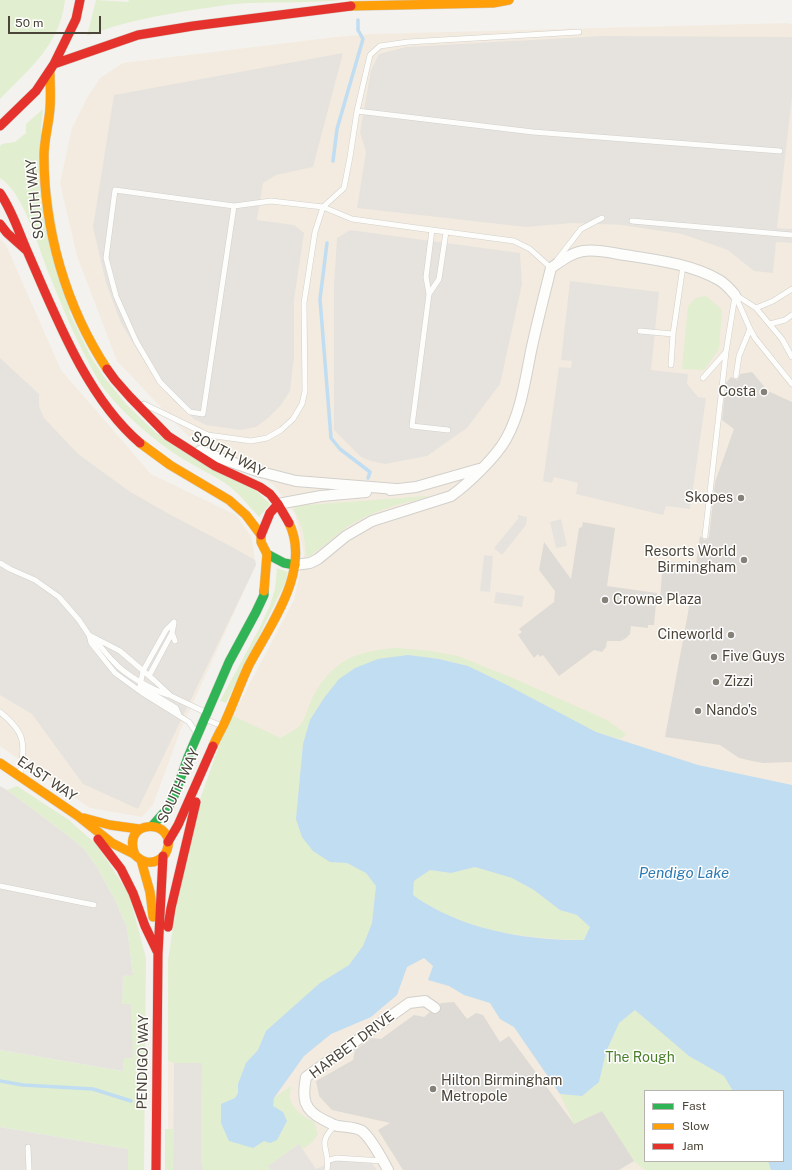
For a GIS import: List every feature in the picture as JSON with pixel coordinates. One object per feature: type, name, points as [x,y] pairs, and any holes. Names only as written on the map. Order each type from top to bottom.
[{"type":"main road","points":[[0,126],[36,90],[52,67],[76,19],[80,0]]},
{"type":"main road","points":[[52,67],[127,38],[193,26],[354,6],[493,3],[508,0]]},
{"type":"main road","name":"SOUTH WAY","points":[[52,67],[50,108],[45,135],[44,174],[49,223],[64,281],[79,317],[103,362],[115,380],[130,397],[168,436],[178,443],[215,466],[260,487],[270,494],[278,504],[290,525],[294,538],[295,565],[288,591],[249,666],[178,825],[168,842]]},
{"type":"main road","name":"SOUTH WAY","points":[[0,193],[10,207],[26,250],[52,306],[83,368],[103,402],[138,442],[153,454],[236,506],[261,535],[261,542],[267,554],[264,596],[229,662],[188,757],[175,794],[168,808],[152,826]]},
{"type":"main road","points":[[0,224],[7,233],[26,250]]},
{"type":"main road","points":[[261,535],[270,513],[278,504]]},
{"type":"main road","points":[[267,554],[284,563],[295,565]]},
{"type":"main road","name":"EAST WAY","points":[[0,763],[79,817],[117,846],[138,857]]},
{"type":"main road","points":[[158,954],[167,936],[174,894],[205,766]]},
{"type":"main road","points":[[79,817],[121,869],[133,893],[145,926],[158,954]]},
{"type":"main road","name":"EAST WAY","points":[[79,817],[110,825],[139,829]]},
{"type":"main road","points":[[146,826],[152,826],[163,831],[167,836],[167,850],[158,860],[153,862],[138,857],[131,846],[133,836],[139,829],[146,826]]},
{"type":"main road","name":"PENDIGO WAY","points":[[156,1170],[158,954],[163,856]]},
{"type":"main road","name":"PENDIGO WAY","points":[[138,857],[150,892],[158,954]]},
{"type":"street","points":[[295,565],[310,563],[318,559],[346,536],[372,521],[451,496],[461,489],[494,456],[505,441],[514,423],[521,399],[551,268],[572,254],[588,250],[683,266],[718,280],[729,288],[735,295]]},
{"type":"street","points":[[178,443],[257,471],[296,481],[396,489]]},
{"type":"street","points":[[278,504],[321,496],[416,487],[481,468]]},
{"type":"street","name":"HARBET DRIVE","points":[[385,1166],[371,1141],[362,1131],[353,1128],[335,1126],[314,1116],[304,1104],[306,1077],[409,1003],[425,1001],[435,1008]]},
{"type":"lane","points":[[130,397],[208,435],[251,441],[266,438],[282,430],[293,419],[302,404],[305,391],[304,303],[307,275],[315,232],[323,208],[344,188],[357,111],[370,55],[380,46],[408,42],[579,32]]},
{"type":"lane","points":[[357,111],[533,132],[780,152]]},
{"type":"lane","points":[[234,206],[203,414],[190,412],[160,382],[136,341],[116,296],[106,258],[115,190],[234,206],[271,202],[323,208],[352,219],[514,240],[530,249],[551,268],[581,230],[602,218]]},
{"type":"lane","points":[[632,221],[792,235]]},
{"type":"lane","points":[[432,230],[426,278],[429,294],[412,426],[448,430]]},
{"type":"lane","points":[[429,294],[439,279],[446,232]]},
{"type":"lane","points":[[671,365],[673,334],[683,266]]},
{"type":"lane","points":[[756,308],[773,301],[792,289]]},
{"type":"lane","points":[[735,295],[756,308],[782,339],[792,357]]},
{"type":"lane","points":[[735,295],[750,329],[764,350],[779,366],[792,384]]},
{"type":"lane","points":[[705,536],[726,352],[735,295]]},
{"type":"lane","points":[[770,324],[785,320],[792,315]]},
{"type":"lane","points":[[736,376],[739,356],[750,329]]},
{"type":"lane","points":[[640,331],[673,334]]},
{"type":"lane","points":[[703,378],[726,352]]},
{"type":"lane","points":[[0,563],[35,580],[59,597],[79,620],[89,635],[101,646],[113,661],[128,674],[158,691],[171,696],[223,726]]},
{"type":"lane","points":[[150,676],[172,633],[174,622],[166,630],[143,671],[140,686],[176,708],[179,715]]},
{"type":"lane","points":[[172,633],[175,641]]},
{"type":"lane","points":[[89,635],[120,651],[171,696]]},
{"type":"lane","points":[[89,635],[91,643],[115,673],[144,694],[190,722],[198,736]]},
{"type":"lane","points":[[0,712],[15,724],[21,736],[24,751],[20,777]]},
{"type":"lane","points":[[0,886],[94,905]]},
{"type":"lane","points":[[326,1170],[327,1160],[325,1139],[327,1133],[335,1126]]},
{"type":"lane","points":[[28,1147],[29,1170]]},
{"type":"lane","points":[[327,1160],[336,1158],[385,1166]]},
{"type":"shaded area","points":[[788,23],[792,25],[792,1170],[168,1170],[168,960],[224,732],[294,600],[304,554],[295,514],[273,484],[230,461],[187,435],[117,361],[77,256],[60,183],[72,128],[87,98],[100,78],[123,63],[372,34]]},
{"type":"shaded area","points":[[602,36],[792,37],[792,97],[777,228],[792,229],[792,243],[776,242],[773,273],[754,271],[728,250],[682,234],[622,225],[572,223],[526,227],[357,208],[366,152],[360,132],[371,70],[379,54],[406,47]]},
{"type":"shaded area","points":[[343,53],[313,167],[276,175],[263,183],[257,220],[294,225],[304,233],[294,300],[294,357],[290,391],[281,405],[256,427],[240,430],[206,425],[194,419],[174,401],[156,381],[121,323],[106,283],[93,227],[114,95]]},
{"type":"shaded area","points":[[350,230],[520,253],[522,284],[500,384],[467,428],[427,456],[385,464],[371,461],[361,457],[334,430],[334,285],[337,238]]},
{"type":"shaded area","points":[[0,239],[6,245],[61,370],[151,474],[236,515],[251,536],[256,565],[181,729],[153,805],[142,817],[90,808],[0,746]]},
{"type":"shaded area","points":[[570,281],[659,292],[651,370],[688,374],[687,384],[698,397],[706,398],[690,509],[666,506],[663,515],[576,494],[578,483],[554,477],[552,483],[543,481],[559,367],[571,368],[572,361],[561,360]]},
{"type":"shaded area","points":[[0,358],[39,394],[39,406],[44,418],[78,454],[129,491],[255,560],[256,565],[138,809],[83,784],[32,714],[0,695]]},
{"type":"shaded area","points":[[518,515],[527,517],[526,525],[502,555],[494,548],[518,519]]},
{"type":"shaded area","points":[[561,519],[567,546],[556,548],[550,522]]},
{"type":"shaded area","points":[[484,555],[493,556],[490,592],[480,591]]},
{"type":"shaded area","points":[[496,592],[524,596],[522,607],[494,603]]},
{"type":"shaded area","points":[[0,786],[84,849],[97,867],[117,904],[127,928],[133,975],[123,976],[122,1004],[131,1004],[133,1058],[124,1058],[123,1071],[0,1050]]},
{"type":"shaded area","points":[[174,1063],[202,1063],[201,1160],[203,1170],[173,1170]]},
{"type":"shaded area","points":[[0,1127],[128,1149],[128,1170],[0,1170]]},
{"type":"shaded area","points":[[299,1144],[316,1169],[336,1160],[371,1162],[377,1170],[271,1170],[268,1166]]},
{"type":"green space","points":[[0,0],[65,0],[62,16],[50,43],[42,55],[0,99]]},
{"type":"green space","points":[[96,0],[128,2],[129,0],[342,0],[225,5],[143,19],[115,26],[87,36]]},
{"type":"green space","points":[[43,109],[41,129],[70,314],[91,357],[104,377],[126,404],[156,433],[259,493],[270,504],[259,517],[230,487],[172,452],[136,423],[114,401],[97,378],[90,365],[65,314],[23,208],[9,185],[0,178],[0,146],[2,144],[15,142],[26,133],[26,124]]},
{"type":"green space","points":[[706,296],[722,310],[719,349],[704,370],[682,369],[688,306],[696,298]]},
{"type":"green space","points":[[427,496],[386,509],[356,521],[310,556],[306,556],[303,532],[294,510],[295,506]]},
{"type":"green space","points":[[277,568],[288,572],[285,583],[226,703],[220,701],[260,627],[270,605],[275,589]]},
{"type":"green space","points":[[397,648],[430,651],[458,656],[515,679],[607,720],[626,734],[621,739],[596,732],[468,666],[439,659],[408,655],[355,668],[339,679],[324,698],[310,720],[303,744],[296,819],[330,862],[347,863],[366,873],[376,886],[372,923],[363,946],[349,965],[320,983],[266,1031],[258,1050],[246,1063],[238,1084],[238,1093],[235,1098],[221,1104],[253,1148],[264,1141],[277,1140],[287,1121],[283,1112],[273,1106],[274,1098],[291,1086],[291,1103],[299,1113],[314,1122],[318,1134],[313,1141],[303,1149],[299,1144],[268,1166],[271,1170],[203,1170],[201,1160],[202,1063],[174,1063],[168,1061],[168,960],[179,889],[199,802],[224,732],[233,716],[281,738],[301,724],[315,693],[323,681],[340,664],[359,654]]},
{"type":"green space","points":[[17,786],[69,820],[97,845],[129,894],[146,958],[144,1170],[128,1170],[128,1149],[0,1127],[0,1050],[123,1071],[124,1057],[132,1058],[131,1004],[122,1004],[123,976],[133,974],[127,928],[117,904],[97,867],[84,849],[7,790]]},
{"type":"green space","points":[[475,867],[512,878],[534,890],[560,910],[577,915],[590,927],[584,940],[539,938],[495,931],[452,917],[413,895],[414,881],[430,870],[451,873]]},
{"type":"green space","name":"The Rough","points":[[635,1010],[689,1056],[724,1076],[732,1090],[644,1090],[644,1162],[768,1162],[771,1170],[645,1170],[634,1161],[602,1111],[574,1124],[560,1094],[582,1096],[599,1082],[606,1052],[619,1023]]},
{"type":"green space","points":[[165,1129],[173,1129],[173,1170],[165,1170]]},
{"type":"water","name":"Pendigo Lake","points":[[408,655],[439,659],[468,666],[596,732],[698,765],[792,785],[792,1170],[771,1170],[768,1162],[784,1162],[784,1090],[732,1090],[724,1076],[689,1056],[635,1010],[619,1023],[606,1052],[599,1082],[582,1096],[560,1094],[514,1027],[500,1019],[490,1003],[464,995],[449,986],[428,980],[433,966],[424,958],[407,967],[397,995],[371,1017],[331,1034],[304,1056],[274,1098],[273,1106],[283,1112],[287,1121],[277,1140],[270,1143],[264,1141],[253,1148],[229,1141],[221,1123],[221,1104],[235,1098],[238,1093],[238,1084],[246,1063],[258,1050],[266,1031],[320,983],[349,965],[363,946],[372,923],[376,886],[366,873],[347,863],[330,862],[313,851],[302,837],[296,819],[303,744],[310,720],[324,698],[339,679],[355,668],[378,659]],"holes":[[[475,867],[512,878],[534,890],[560,910],[577,915],[590,927],[584,940],[540,938],[494,931],[451,917],[431,907],[413,895],[414,881],[430,870],[451,873]]]},
{"type":"building","name":"Resorts World Birmingham","points":[[752,372],[768,391],[792,402],[792,762],[763,763],[752,761],[739,758],[720,745],[665,737],[690,602],[660,599],[663,561],[696,564],[700,536],[704,540],[709,537],[715,482],[734,429],[722,420],[726,383],[731,377],[737,380],[740,374]]},
{"type":"building","name":"Crowne Plaza","points":[[583,522],[615,528],[607,586],[657,593],[654,625],[648,625],[648,628],[631,626],[630,634],[626,638],[621,641],[607,641],[606,647],[602,652],[594,650],[559,676],[543,655],[540,657],[538,654],[534,658],[518,635],[522,632],[519,629],[554,602],[555,591],[539,570],[544,542],[571,579],[579,528],[582,527]]},
{"type":"building","name":"Hilton Birmingham Metropole","points":[[454,1002],[467,1019],[476,1013],[483,1015],[500,1042],[509,1036],[574,1124],[602,1111],[634,1161],[619,1170],[403,1170],[378,1130],[390,1123],[332,1110],[319,1096],[316,1081],[353,1060],[355,1050],[372,1038],[381,1039],[414,1015],[424,1017],[430,1012],[437,1014],[441,1009],[441,1003]]},
{"type":"waterway","points":[[333,161],[337,129],[363,39],[358,30],[358,20]]},
{"type":"waterway","points":[[327,243],[320,299],[331,438],[340,449],[370,472],[368,478]]},
{"type":"waterway","points":[[0,1081],[23,1085],[93,1089],[131,1101]]},
{"type":"traffic: fast","points":[[267,554],[284,563],[295,565]]},
{"type":"traffic: fast","points":[[152,826],[168,808],[175,794],[188,757],[229,662],[256,612],[264,595],[264,591]]},
{"type":"traffic: slow","points":[[351,6],[493,3],[509,0]]},
{"type":"traffic: slow","points":[[50,71],[50,108],[44,156],[45,184],[53,240],[69,294],[80,320],[107,369]]},
{"type":"traffic: slow","points":[[140,443],[170,465],[229,500],[246,515],[261,535],[261,542],[267,554],[264,591]]},
{"type":"traffic: slow","points":[[213,746],[249,665],[286,597],[292,578],[295,559],[295,541],[289,523]]},
{"type":"traffic: slow","points":[[0,763],[78,816],[112,843],[134,854],[135,855],[136,856],[143,861],[154,862],[166,853],[168,840],[165,832],[158,828],[150,827],[141,829],[135,834],[133,843],[135,855]]},
{"type":"traffic: slow","points":[[84,818],[110,825],[139,829]]},
{"type":"traffic: slow","points":[[141,860],[150,892],[153,917]]},
{"type":"traffic: jam","points":[[0,126],[36,91],[54,64],[76,19],[80,0]]},
{"type":"traffic: jam","points":[[54,64],[138,35],[193,26],[351,6]]},
{"type":"traffic: jam","points":[[0,193],[12,215],[50,303],[75,355],[104,403],[121,425],[140,443]]},
{"type":"traffic: jam","points":[[0,224],[7,233],[26,250]]},
{"type":"traffic: jam","points":[[107,369],[130,397],[168,436],[215,466],[260,487],[270,494],[278,504],[289,523]]},
{"type":"traffic: jam","points":[[261,535],[270,513],[278,504]]},
{"type":"traffic: jam","points":[[168,842],[178,825],[213,746]]},
{"type":"traffic: jam","points":[[168,927],[171,908],[196,802]]},
{"type":"traffic: jam","points":[[98,839],[121,869],[133,893],[145,926],[157,951]]},
{"type":"traffic: jam","points":[[156,1170],[158,954],[163,856]]},
{"type":"place","name":"Costa","points":[[764,392]]},
{"type":"place","name":"Skopes","points":[[741,498]]},
{"type":"place","name":"Resorts World Birmingham","points":[[744,560]]},
{"type":"place","name":"Crowne Plaza","points":[[605,600]]},
{"type":"place","name":"Cineworld","points":[[731,635]]},
{"type":"place","name":"Five Guys","points":[[714,657]]},
{"type":"place","name":"Zizzi","points":[[716,682]]},
{"type":"place","name":"Nando's","points":[[698,711]]},
{"type":"place","name":"Hilton Birmingham Metropole","points":[[433,1089]]}]
